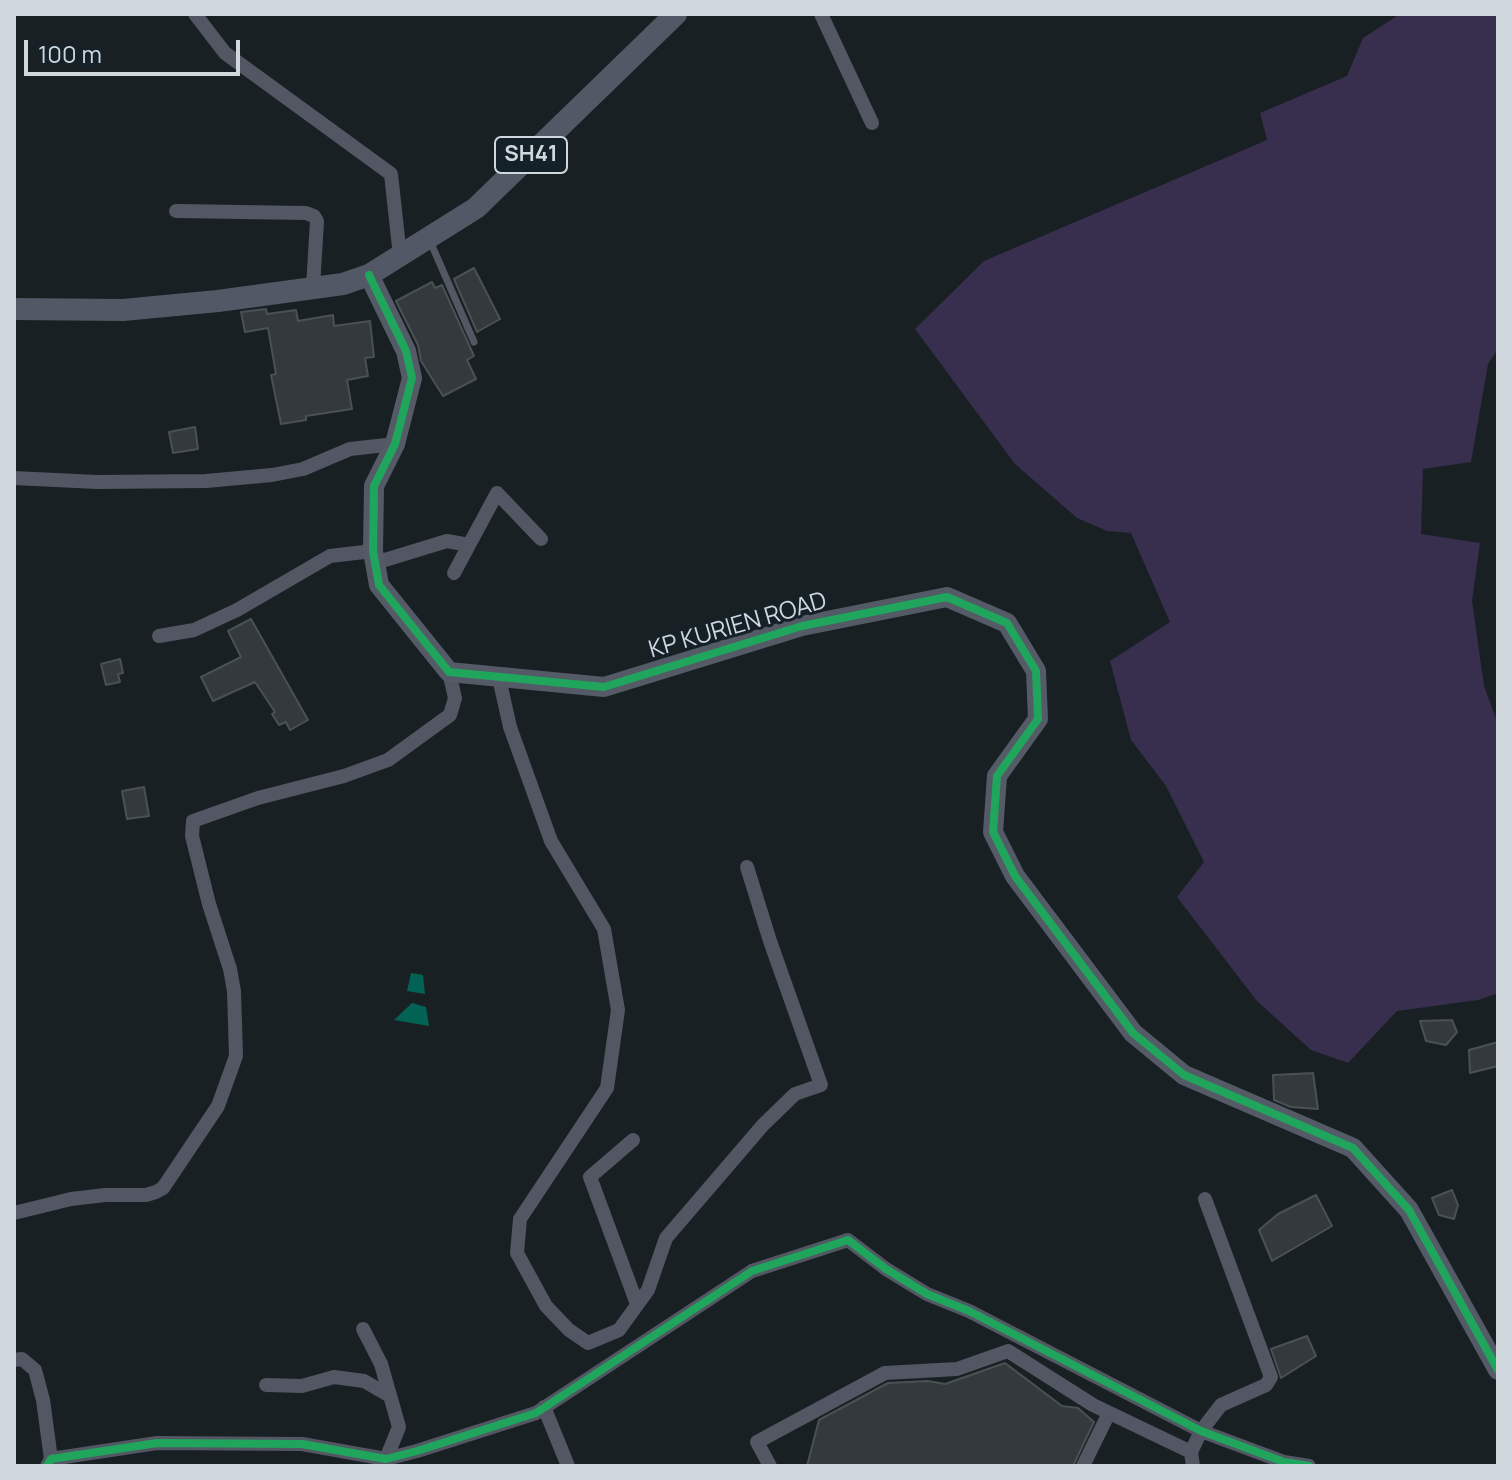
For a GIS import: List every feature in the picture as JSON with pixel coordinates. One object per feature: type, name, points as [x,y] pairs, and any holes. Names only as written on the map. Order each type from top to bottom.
[{"type":"main road","name":"SH41","points":[[14,309],[123,310],[218,301],[343,284],[369,275],[476,208],[676,14]]},
{"type":"street","points":[[195,14],[225,53],[391,174],[400,256]]},
{"type":"street","points":[[821,14],[872,123]]},
{"type":"street","points":[[176,211],[306,213],[314,216],[317,221],[313,287]]},
{"type":"street","points":[[14,1213],[71,1199],[156,1192],[163,1188],[218,1106],[236,1056],[234,991],[202,878],[191,829],[193,821],[258,798],[344,776],[388,760],[450,715],[455,698],[449,672],[379,585],[374,557],[374,486],[395,444],[412,378],[406,351],[369,275]]},
{"type":"street","points":[[14,478],[97,482],[206,481],[303,469],[350,449],[395,444]]},
{"type":"street","points":[[454,573],[497,493],[541,539]]},
{"type":"street","points":[[159,636],[194,630],[237,610],[330,556],[374,557],[447,541],[469,545]]},
{"type":"street","name":"KP KURIEN ROAD","points":[[449,672],[604,687],[802,626],[947,597],[1007,623],[1036,671],[1038,719],[997,776],[993,832],[1015,876],[1133,1033],[1184,1075],[1353,1148],[1409,1210],[1498,1370]]},
{"type":"street","points":[[499,678],[510,727],[551,841],[604,929],[618,1010],[607,1088],[520,1219],[517,1253],[546,1306],[569,1330],[588,1343],[619,1330],[648,1290],[666,1238],[763,1125],[795,1094],[821,1085],[747,867]]},
{"type":"street","points":[[633,1140],[590,1177],[637,1304]]},
{"type":"street","points":[[770,1466],[757,1442],[885,1373],[957,1369],[1008,1351],[1093,1405],[1192,1459],[1201,1431],[1221,1405],[1266,1385],[1271,1377],[1205,1199]]},
{"type":"street","points":[[14,1360],[22,1359],[35,1370],[43,1400],[49,1463],[171,1443],[302,1444],[386,1463],[536,1413],[752,1271],[848,1240],[886,1269],[927,1294],[969,1311],[1201,1431],[1284,1462],[1309,1466]]},
{"type":"street","points":[[363,1329],[381,1364],[399,1427],[386,1463]]},
{"type":"street","points":[[266,1385],[302,1386],[334,1377],[364,1381],[390,1396]]},
{"type":"street","points":[[544,1407],[568,1466]]},
{"type":"street","points":[[1083,1466],[1109,1413]]},
{"type":"lane","points":[[428,238],[474,342]]},
{"type":"shaded area","points":[[1400,14],[1498,14],[1498,349],[1488,364],[1471,462],[1423,469],[1421,534],[1480,543],[1472,601],[1484,686],[1498,724],[1498,993],[1478,1000],[1397,1011],[1348,1063],[1311,1050],[1257,1001],[1177,897],[1204,862],[1166,786],[1131,740],[1110,661],[1170,622],[1131,533],[1107,531],[1077,518],[1015,464],[915,329],[984,261],[1267,140],[1260,113],[1347,76],[1363,38]]},
{"type":"shaded area","points":[[411,973],[423,975],[425,994],[407,991]]},
{"type":"shaded area","points":[[412,1003],[426,1007],[429,1026],[394,1020]]},
{"type":"building","points":[[474,268],[500,319],[477,332],[454,279]]},
{"type":"building","points":[[432,282],[435,288],[442,285],[474,356],[467,360],[476,379],[443,396],[421,361],[418,345],[396,301]]},
{"type":"building","points":[[266,309],[267,314],[296,310],[298,321],[333,315],[334,326],[370,321],[374,357],[365,358],[368,376],[347,380],[352,409],[306,416],[306,420],[281,424],[271,375],[276,374],[268,328],[245,332],[241,312]]},
{"type":"building","points":[[195,427],[198,449],[173,453],[169,432]]},
{"type":"building","points":[[251,619],[308,720],[290,730],[286,722],[279,725],[272,714],[275,712],[255,682],[213,701],[201,677],[241,657],[228,631]]},
{"type":"building","points":[[120,659],[123,673],[118,674],[120,682],[106,685],[101,664]]},
{"type":"building","points":[[144,787],[149,816],[127,819],[122,791]]},
{"type":"building","points":[[1452,1020],[1457,1032],[1446,1045],[1426,1041],[1420,1021]]},
{"type":"building","points":[[1498,1042],[1498,1066],[1470,1073],[1469,1050]]},
{"type":"building","points":[[1313,1073],[1318,1109],[1291,1107],[1274,1100],[1273,1075]]},
{"type":"building","points":[[1452,1190],[1458,1205],[1454,1219],[1439,1215],[1432,1198]]},
{"type":"building","points":[[1316,1195],[1332,1226],[1272,1261],[1259,1230],[1278,1214]]},
{"type":"building","points":[[1307,1336],[1316,1356],[1281,1378],[1271,1349]]},
{"type":"building","points":[[1005,1363],[1062,1406],[1078,1408],[1094,1422],[1073,1466],[807,1466],[819,1420],[888,1383],[928,1381],[945,1384]]},
{"type":"cycle path","points":[[369,275],[406,351],[412,378],[395,444],[374,486],[373,551],[379,585],[449,672],[604,687],[802,626],[947,597],[1007,623],[1036,671],[1038,719],[997,776],[993,832],[1015,876],[1133,1033],[1184,1075],[1353,1148],[1409,1210],[1498,1370]]},
{"type":"cycle path","points":[[47,1466],[51,1459],[157,1443],[302,1444],[386,1459],[417,1451],[536,1413],[752,1271],[848,1240],[886,1269],[927,1294],[969,1311],[1201,1431],[1284,1462],[1309,1466]]}]
